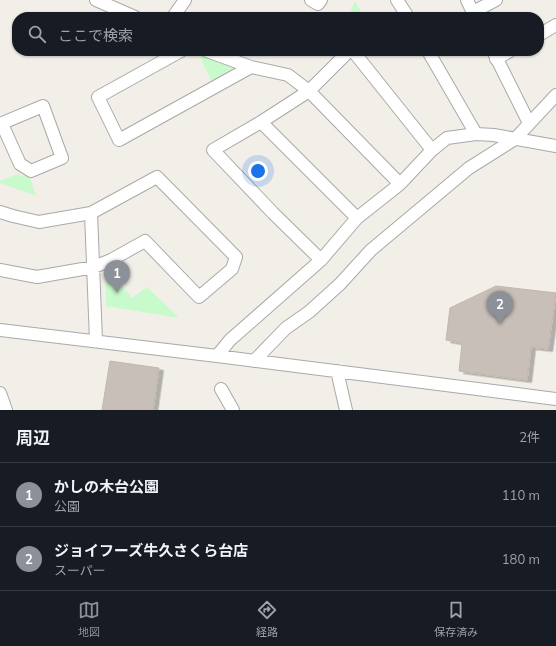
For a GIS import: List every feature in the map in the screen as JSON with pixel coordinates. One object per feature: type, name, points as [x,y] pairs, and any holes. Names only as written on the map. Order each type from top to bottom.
[{"type":"street","points":[[96,0],[124,12]]},
{"type":"street","points":[[177,12],[185,0]]},
{"type":"street","points":[[312,0],[318,4],[321,0]]},
{"type":"street","points":[[397,0],[405,12]]},
{"type":"street","points":[[467,0],[473,12]]},
{"type":"street","points":[[478,12],[496,0]]},
{"type":"street","points":[[544,32],[556,25]]},
{"type":"street","points":[[172,56],[98,97],[119,140],[250,67]]},
{"type":"street","points":[[220,56],[250,67],[288,75],[309,91],[400,184]]},
{"type":"street","points":[[320,260],[213,150],[261,122],[309,91],[344,56]]},
{"type":"street","points":[[357,56],[432,150]]},
{"type":"street","points":[[431,56],[476,134]]},
{"type":"street","points":[[495,56],[529,124]]},
{"type":"street","points":[[254,361],[286,328],[309,312],[340,284],[371,250],[469,168],[515,139],[556,94]]},
{"type":"street","points":[[43,106],[62,158],[31,171],[20,164],[1,124],[43,106]]},
{"type":"street","points":[[261,122],[356,218]]},
{"type":"street","points":[[217,356],[230,340],[320,260],[356,218],[400,184],[432,150],[447,138],[476,134],[494,135],[556,146]]},
{"type":"street","points":[[0,212],[39,222],[91,212],[157,177],[236,257],[232,269],[199,297],[145,242],[94,267],[37,277],[0,270]]},
{"type":"street","points":[[91,212],[96,341]]},
{"type":"street","points":[[0,330],[556,399]]},
{"type":"street","points":[[336,371],[346,410]]},
{"type":"street","points":[[221,389],[233,410]]},
{"type":"street","points":[[0,393],[6,410]]},
{"type":"green space","points":[[355,1],[361,12],[350,12]]},
{"type":"green space","points":[[199,56],[206,56],[235,67],[237,72],[213,84]]},
{"type":"green space","points":[[17,174],[30,178],[36,196],[0,183],[0,181]]},
{"type":"green space","points":[[110,271],[132,298],[147,287],[179,318],[106,306],[106,273]]},
{"type":"building","points":[[496,286],[556,293],[548,349],[531,347],[527,380],[459,371],[462,343],[446,340],[450,308]]},
{"type":"building","points":[[110,361],[159,368],[153,410],[102,410]]},
{"type":"place","name":"かしの木台公園","points":[[117,293]]},
{"type":"place","name":"ジョイフーズ牛久さくら台店","points":[[500,324]]}]
